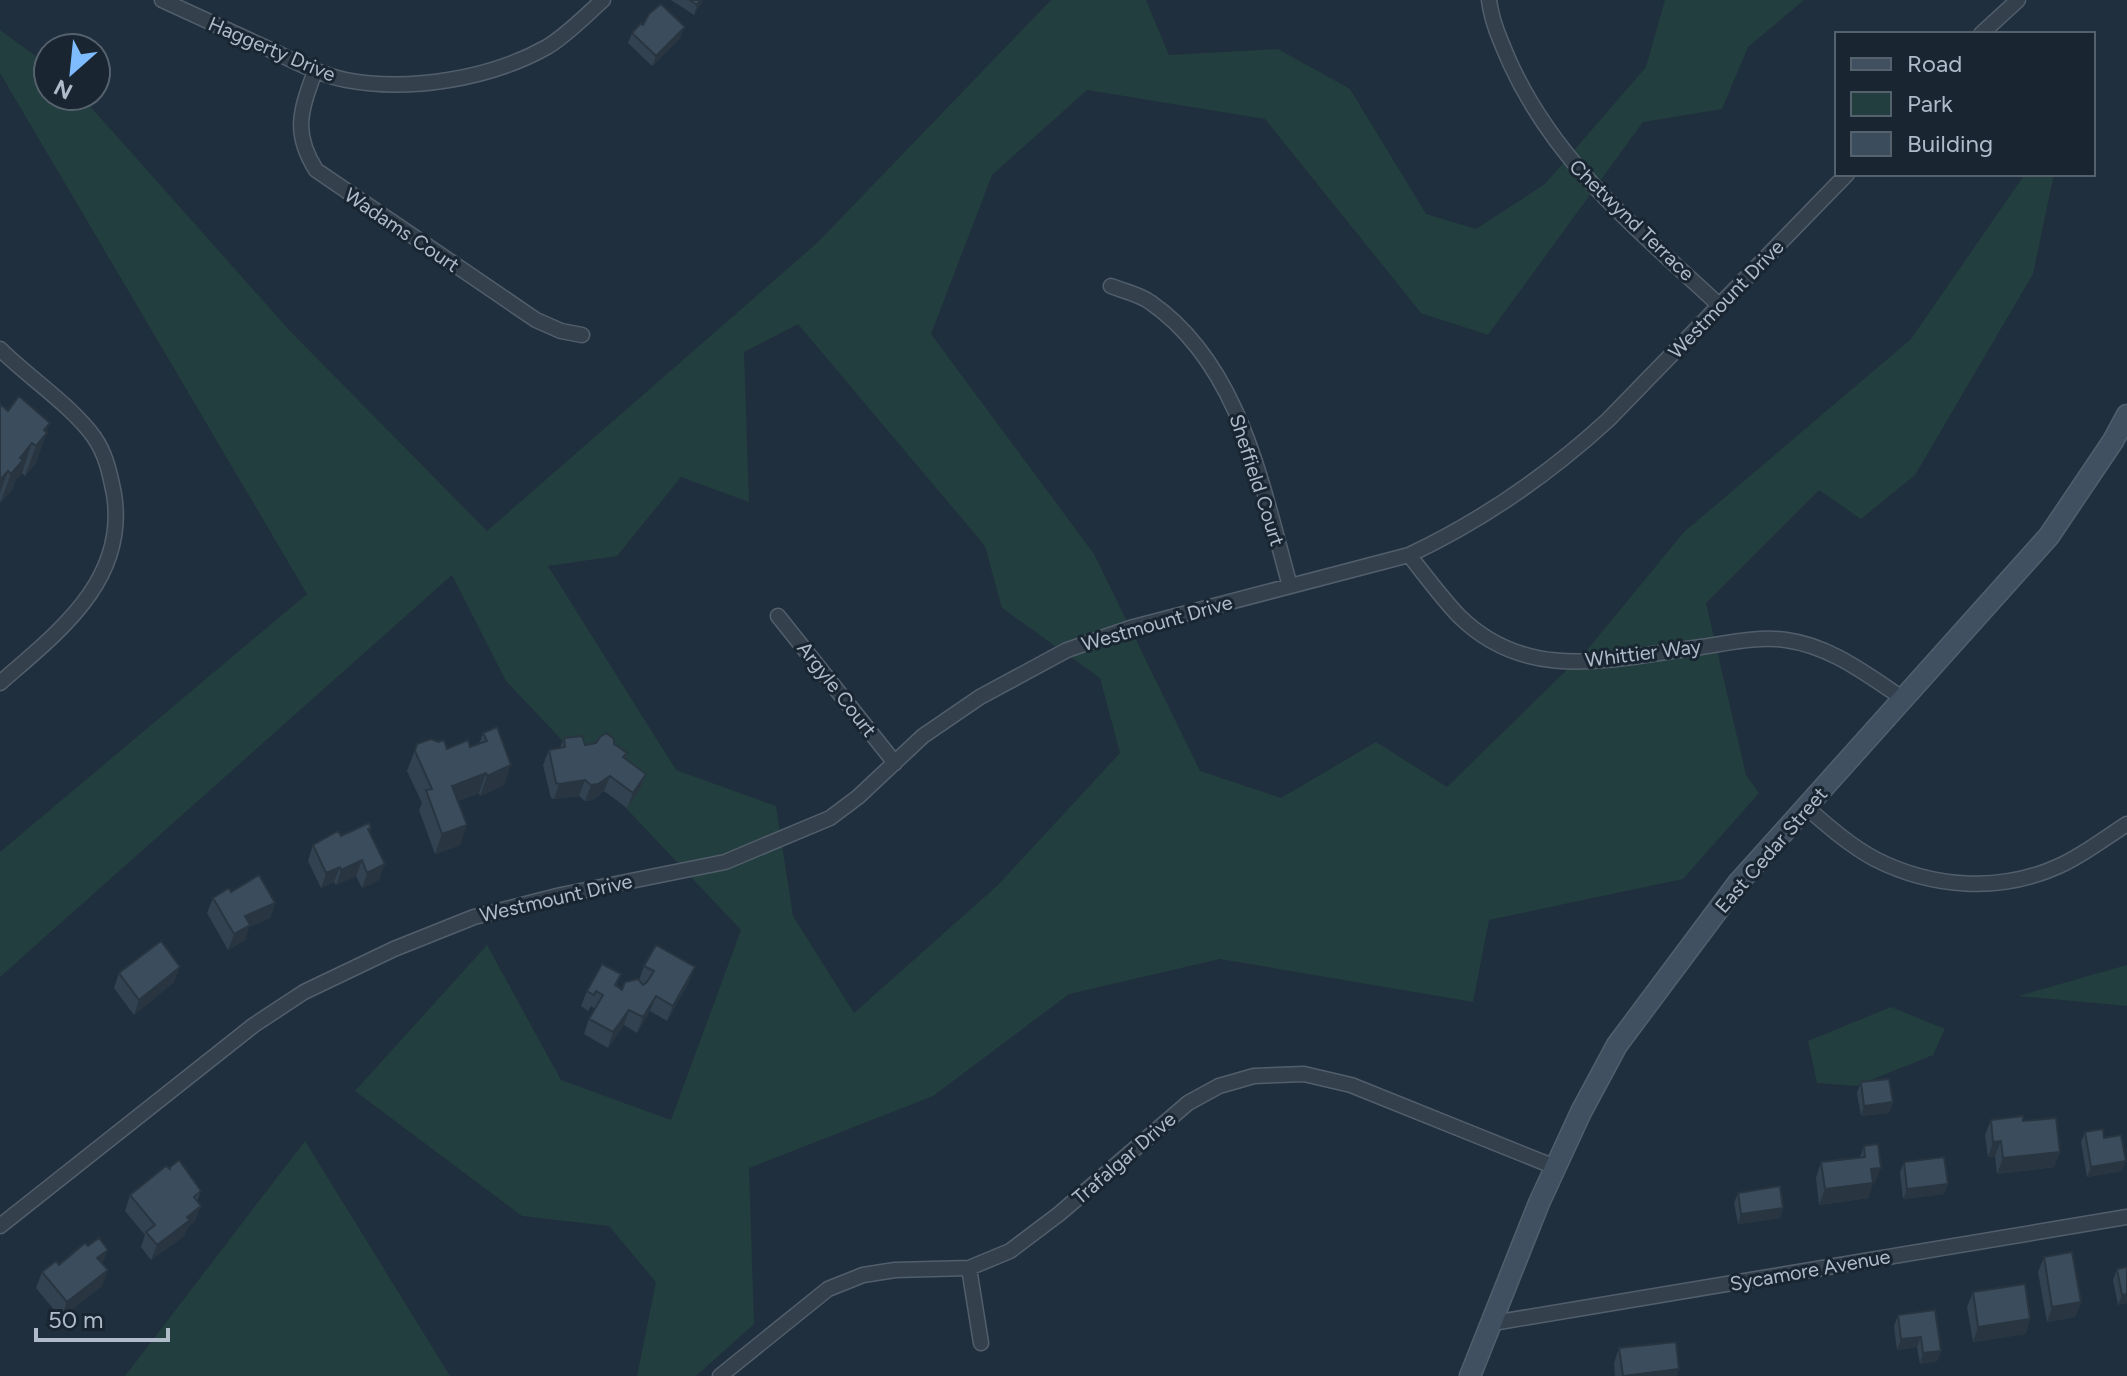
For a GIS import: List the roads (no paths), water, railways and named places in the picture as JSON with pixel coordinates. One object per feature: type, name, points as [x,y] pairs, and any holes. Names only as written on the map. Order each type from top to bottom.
[{"type":"main road","name":"East Cedar Street","points":[[1470,1376],[1555,1167],[1617,1045],[1738,883],[2049,536],[2127,415]]},
{"type":"street","name":"Haggerty Drive","points":[[162,0],[315,71],[345,80],[381,84],[465,76],[504,65],[547,46],[603,0]]},
{"type":"street","name":"Chetwynd Terrace","points":[[1489,0],[1492,23],[1523,92],[1560,149],[1608,201],[1720,306]]},
{"type":"street","points":[[1983,32],[2018,0]]},
{"type":"street","name":"Wadams Court","points":[[315,71],[303,106],[300,129],[305,153],[316,170],[536,320],[561,331],[582,335]]},
{"type":"street","name":"Westmount Drive","points":[[0,1226],[254,1025],[304,992],[394,949],[474,917],[561,895],[725,862],[830,818],[858,797],[923,736],[980,697],[1067,650],[1130,628],[1409,555],[1444,538],[1571,454],[1845,176]]},
{"type":"street","name":"Sheffield Court","points":[[1111,286],[1148,300],[1182,328],[1225,389],[1257,468],[1290,586]]},
{"type":"street","points":[[0,683],[66,625],[84,605],[109,559],[115,504],[107,464],[94,437],[2,355]]},
{"type":"street","name":"Whittier Way","points":[[1409,555],[1459,616],[1491,641],[1521,656],[1554,662],[1593,660],[1783,639],[1835,655],[1904,699]]},
{"type":"street","name":"Argyle Court","points":[[778,616],[895,763]]},
{"type":"street","points":[[1806,807],[1874,858],[1917,877],[1946,882],[1985,884],[2046,871],[2060,866],[2127,824]]},
{"type":"street","name":"Trafalgar Drive","points":[[720,1376],[828,1289],[863,1275],[895,1270],[969,1268],[1010,1251],[1059,1214],[1188,1103],[1219,1086],[1254,1076],[1304,1074],[1351,1085],[1555,1167]]},
{"type":"street","name":"Sycamore Avenue","points":[[1493,1323],[2127,1217]]},
{"type":"street","points":[[969,1268],[981,1343]]}]
